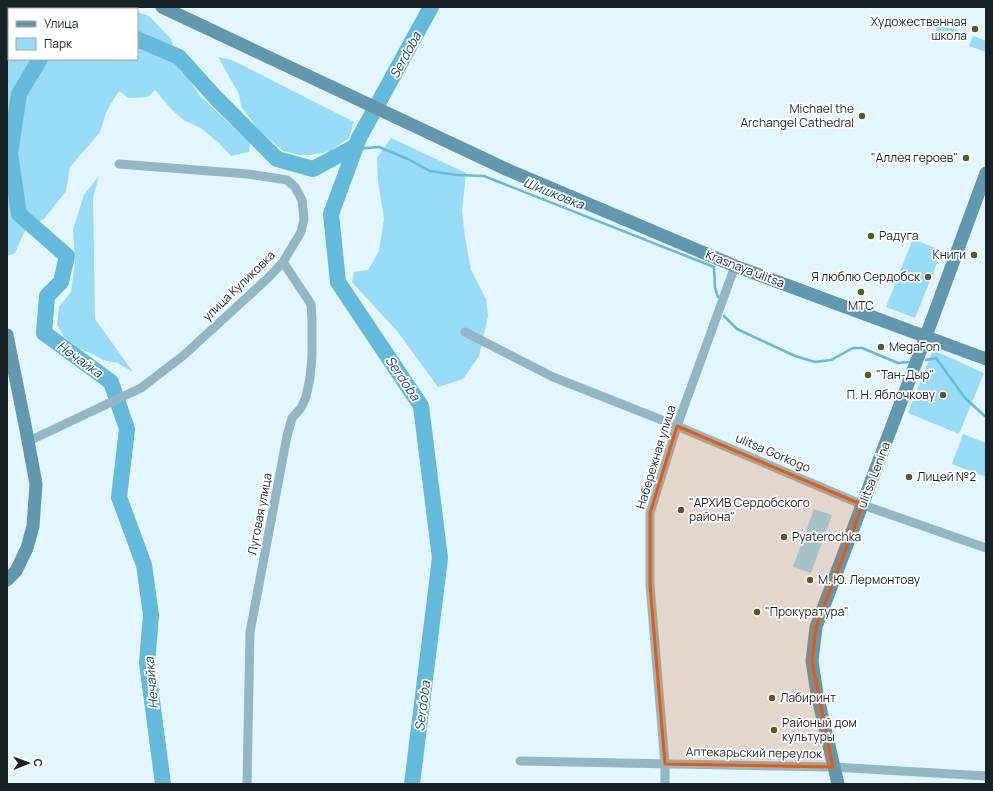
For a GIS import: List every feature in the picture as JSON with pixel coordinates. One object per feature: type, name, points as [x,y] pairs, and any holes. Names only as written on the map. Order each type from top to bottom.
[{"type":"street","name":"Krasnaya ulitsa","points":[[162,7],[508,170],[735,266],[986,359]]},
{"type":"street","name":"улица Куликовка","points":[[29,441],[141,388],[184,355],[268,278],[283,262],[301,232],[304,219],[302,200],[295,187],[286,180],[248,174],[119,164]]},
{"type":"street","name":"ulitsa Lenina","points":[[838,784],[817,694],[812,661],[816,627],[863,505],[986,173]]},
{"type":"street","name":"Луговая улица","points":[[247,784],[250,632],[287,436],[292,418],[301,408],[306,397],[310,378],[312,356],[312,319],[310,304],[283,262]]},
{"type":"street","name":"Набережная улица","points":[[665,784],[665,764],[650,585],[650,513],[677,426],[735,266]]},
{"type":"street","name":"ulitsa Gorkogo","points":[[464,332],[553,376],[677,426],[863,505],[986,548]]},
{"type":"street","points":[[7,335],[29,441],[36,484],[33,526],[27,548],[16,570],[7,580]]},
{"type":"street","name":"Аптекарьский переулок","points":[[520,761],[833,767],[986,776]]},
{"type":"highlighted area","points":[[677,426],[863,505],[816,627],[812,661],[833,767],[665,764],[650,585],[650,513]]},
{"type":"green space","points":[[138,12],[149,16],[171,39],[180,71],[189,79],[199,95],[250,143],[249,152],[231,156],[219,143],[201,128],[185,121],[172,110],[155,90],[148,97],[129,98],[119,91],[107,110],[100,132],[70,167],[66,191],[44,219],[26,228],[15,253],[7,256],[8,52],[8,60],[138,60]]},
{"type":"green space","points":[[938,23],[959,31],[956,41],[935,33]]},
{"type":"green space","points":[[973,36],[986,41],[986,52],[969,46]]},
{"type":"green space","points":[[218,57],[232,60],[354,122],[349,138],[330,151],[311,155],[300,155],[283,151],[258,129],[241,106],[239,94]]},
{"type":"green space","points":[[391,138],[466,173],[462,211],[465,237],[471,270],[486,299],[488,316],[479,356],[463,379],[438,387],[397,331],[352,282],[354,272],[368,270],[379,251],[384,219],[378,181],[377,158]]},
{"type":"green space","points":[[99,176],[93,198],[95,319],[133,372],[118,363],[103,360],[80,349],[65,338],[57,325],[59,307],[71,292],[75,263],[73,230],[84,195]]},
{"type":"green space","points":[[913,239],[942,251],[915,318],[886,307]]},
{"type":"green space","points":[[933,350],[984,373],[959,434],[908,413]]},
{"type":"green space","points":[[963,434],[986,443],[986,477],[952,464]]},
{"type":"green space","points":[[814,509],[832,515],[811,573],[793,567]]},
{"type":"waterway","name":"Serdoba","points":[[412,784],[440,558],[421,406],[338,282],[331,214],[359,138],[431,7]]},
{"type":"waterway","name":"Нечайка","points":[[138,39],[179,57],[216,98],[277,159],[313,169],[356,146]]},
{"type":"waterway","name":"Нечайка","points":[[39,60],[19,94],[10,154],[19,214],[67,256],[61,282],[47,296],[44,333],[111,382],[127,429],[119,497],[144,565],[151,615],[147,663],[163,784]]},
{"type":"waterway","name":"Шишковка","points":[[355,149],[379,147],[408,159],[430,171],[457,175],[484,176],[714,267],[715,288],[718,297]]},
{"type":"waterway","name":"Шишковка","points":[[724,316],[737,329],[795,356],[815,362],[831,360],[853,348],[862,348],[898,363],[909,362]]},
{"type":"waterway","name":"Шишковка","points":[[926,360],[936,358],[965,398],[986,417]]},
{"type":"place","name":"Художественная школа","points":[[975,29]]},
{"type":"place","name":"Michael the Archangel Cathedral","points":[[862,116]]},
{"type":"place","name":"\"Аллея героев\"","points":[[966,158]]},
{"type":"place","name":"Радуга","points":[[871,236]]},
{"type":"place","name":"Книги","points":[[974,255]]},
{"type":"place","name":"Я люблю Сердобск","points":[[928,277]]},
{"type":"place","name":"МТС","points":[[861,292]]},
{"type":"place","name":"MegaFon","points":[[881,347]]},
{"type":"place","name":"\"Тан-Дыр\"","points":[[868,375]]},
{"type":"place","name":"П. Н. Яблочкову","points":[[943,395]]},
{"type":"place","name":"Лицей №2","points":[[909,477]]},
{"type":"place","name":"\"АРХИВ Сердобского района\"","points":[[681,510]]},
{"type":"place","name":"Pyaterochka","points":[[784,537]]},
{"type":"place","name":"М. Ю. Лермонтову","points":[[810,580]]},
{"type":"place","name":"\"Прокуратура\"","points":[[757,612]]},
{"type":"place","name":"Лабиринт","points":[[772,698]]},
{"type":"place","name":"Районый дом культуры","points":[[774,730]]}]
